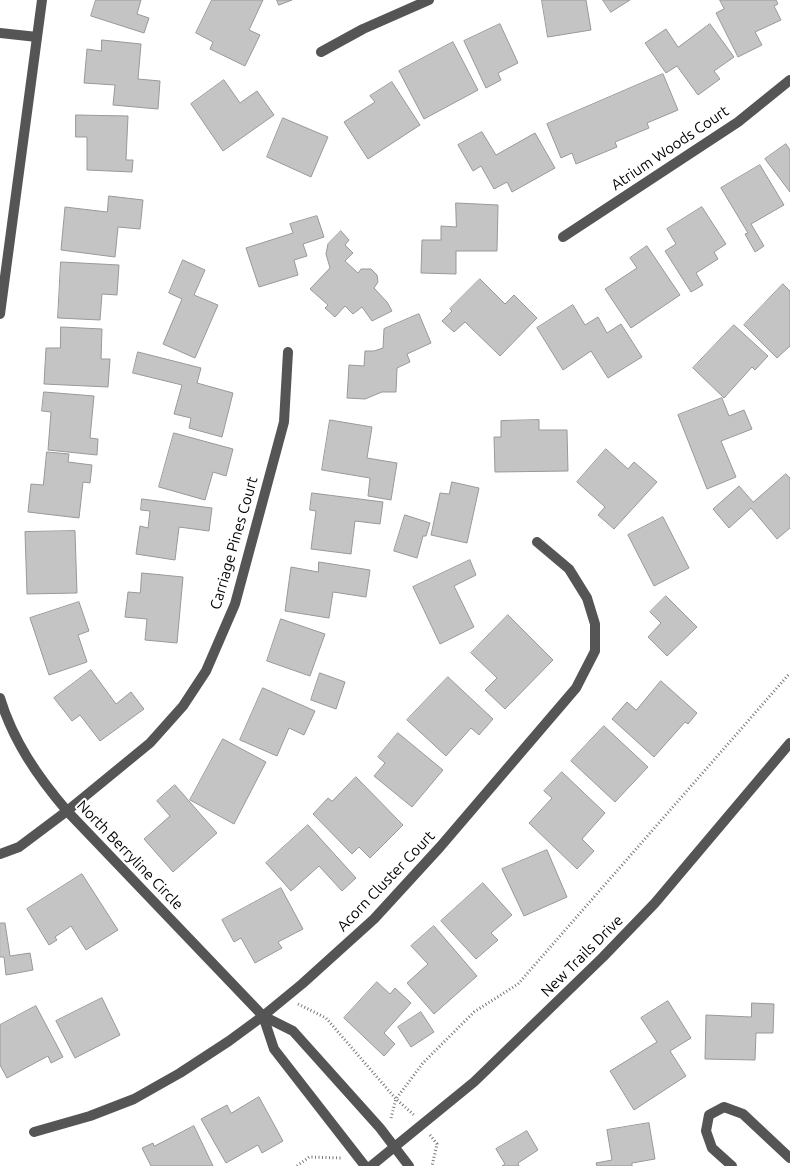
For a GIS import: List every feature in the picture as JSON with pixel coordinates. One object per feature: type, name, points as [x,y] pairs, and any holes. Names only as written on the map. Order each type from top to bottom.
[{"type":"street","points":[[0,314],[42,0]]},
{"type":"street","points":[[321,52],[363,29],[429,0]]},
{"type":"street","points":[[0,33],[37,37]]},
{"type":"street","name":"Atrium Woods Court","points":[[563,237],[738,122],[790,80]]},
{"type":"street","name":"Carriage Pines Court","points":[[0,854],[19,847],[67,812],[150,743],[183,706],[206,671],[235,604],[284,422],[288,352]]},
{"type":"street","name":"Acorn Cluster Court","points":[[34,1132],[90,1116],[134,1099],[180,1073],[263,1016],[285,998],[374,919],[440,847],[576,688],[594,651],[595,624],[587,598],[569,569],[537,542]]},
{"type":"street","name":"North Berryline Circle","points":[[0,698],[6,718],[26,757],[67,812],[263,1016],[293,1031],[380,1128],[409,1166]]},
{"type":"street","name":"New Trails Drive","points":[[371,1166],[396,1148],[474,1082],[603,957],[655,902],[790,743]]},
{"type":"street","name":"North Berryline Circle","points":[[263,1016],[274,1049],[365,1166]]},
{"type":"street","points":[[732,1166],[712,1148],[706,1132],[709,1115],[724,1107],[743,1114],[790,1158]]},
{"type":"path","points":[[380,1128],[390,1118],[396,1098],[423,1064],[474,1012],[518,984],[790,673]]},
{"type":"path","points":[[285,998],[326,1018],[396,1098]]},
{"type":"path","points":[[297,1166],[309,1157],[343,1158],[352,1150]]},
{"type":"building","points":[[96,0],[141,0],[137,14],[149,18],[144,33],[91,16]]},
{"type":"building","points":[[212,0],[263,0],[249,30],[260,35],[245,66],[210,49],[213,42],[196,33]]},
{"type":"building","points":[[277,0],[292,0],[279,5]]},
{"type":"building","points":[[542,0],[586,0],[591,30],[548,37]]},
{"type":"building","points":[[603,0],[630,0],[611,12]]},
{"type":"building","points":[[720,0],[776,0],[778,4],[774,6],[781,20],[755,32],[762,45],[738,57],[716,13],[724,9]]},
{"type":"building","points":[[500,24],[518,63],[498,73],[501,80],[486,88],[464,41]]},
{"type":"building","points":[[710,24],[734,57],[714,71],[720,79],[698,95],[677,66],[666,73],[645,43],[666,29],[678,47]]},
{"type":"building","points":[[102,40],[141,44],[138,79],[160,81],[158,109],[113,105],[115,85],[84,83],[87,49],[101,51]]},
{"type":"building","points":[[453,42],[478,90],[424,119],[399,71]]},
{"type":"building","points":[[663,74],[678,110],[647,123],[649,128],[615,142],[617,147],[576,164],[572,153],[561,158],[547,124]]},
{"type":"building","points":[[224,80],[240,103],[257,91],[274,115],[223,151],[191,104]]},
{"type":"building","points":[[392,82],[420,125],[368,159],[344,122],[375,102],[370,96]]},
{"type":"building","points":[[76,115],[128,116],[126,160],[133,160],[132,172],[87,170],[87,137],[76,137]]},
{"type":"building","points":[[283,118],[328,137],[311,177],[267,157]]},
{"type":"building","points":[[482,132],[496,155],[535,133],[555,168],[512,192],[507,182],[494,189],[481,166],[473,171],[458,145]]},
{"type":"building","points":[[786,144],[790,150],[790,192],[765,159]]},
{"type":"building","points":[[760,165],[784,205],[751,224],[764,246],[755,252],[745,234],[748,233],[721,188]]},
{"type":"building","points":[[109,196],[143,200],[140,229],[118,227],[115,257],[61,250],[65,207],[107,212]]},
{"type":"building","points":[[456,203],[498,205],[497,251],[456,251],[456,274],[421,273],[422,240],[441,240],[441,226],[456,227]]},
{"type":"building","points":[[702,207],[726,244],[714,252],[718,259],[696,273],[703,285],[691,292],[665,251],[676,244],[667,229]]},
{"type":"building","points":[[317,216],[324,237],[303,244],[307,256],[294,260],[298,275],[259,287],[246,248],[293,233],[290,224]]},
{"type":"building","points":[[341,231],[349,240],[345,245],[353,253],[345,261],[358,273],[361,269],[371,269],[377,275],[378,282],[374,288],[387,302],[392,311],[372,321],[362,307],[353,314],[345,306],[335,317],[325,308],[328,305],[310,289],[330,268],[326,254],[328,244]]},
{"type":"building","points":[[647,246],[680,295],[631,328],[605,289],[637,268],[630,258]]},
{"type":"building","points":[[183,260],[205,270],[194,295],[218,305],[195,358],[163,344],[182,299],[169,293]]},
{"type":"building","points":[[61,262],[119,265],[117,295],[102,294],[100,320],[58,318]]},
{"type":"building","points":[[480,279],[505,304],[514,295],[537,318],[500,356],[465,322],[454,332],[442,321],[452,311],[450,309]]},
{"type":"building","points":[[783,284],[790,291],[790,346],[777,358],[744,325]]},
{"type":"building","points":[[573,305],[585,325],[598,317],[607,333],[621,324],[642,357],[608,378],[591,351],[563,370],[537,328]]},
{"type":"building","points":[[419,314],[431,343],[407,354],[410,362],[397,368],[396,392],[382,392],[365,399],[347,398],[349,365],[364,366],[365,351],[383,348],[384,329]]},
{"type":"building","points":[[734,325],[768,356],[755,370],[752,367],[724,398],[693,368]]},
{"type":"building","points":[[61,327],[102,329],[101,359],[110,359],[108,387],[44,384],[46,348],[60,348]]},
{"type":"building","points":[[138,352],[201,368],[197,383],[233,393],[222,437],[189,428],[191,418],[174,414],[182,385],[133,373]]},
{"type":"building","points":[[44,392],[94,396],[90,438],[98,439],[97,455],[48,450],[51,412],[42,411]]},
{"type":"building","points":[[722,398],[729,416],[744,410],[752,429],[721,441],[736,477],[707,489],[678,415]]},
{"type":"building","points":[[330,420],[372,427],[367,458],[397,463],[391,500],[368,496],[370,478],[322,470]]},
{"type":"building","points":[[539,420],[539,430],[567,430],[568,471],[495,472],[494,437],[501,437],[501,421]]},
{"type":"building","points":[[174,433],[233,449],[226,476],[213,472],[205,500],[159,487]]},
{"type":"building","points":[[606,449],[628,469],[634,462],[657,482],[614,529],[598,515],[605,507],[577,482]]},
{"type":"building","points":[[47,452],[69,454],[68,462],[92,465],[90,483],[83,482],[79,518],[28,512],[31,484],[43,485]]},
{"type":"building","points":[[786,474],[790,478],[790,528],[777,539],[751,508],[729,528],[713,509],[739,486],[753,502]]},
{"type":"building","points":[[452,482],[479,488],[467,543],[431,535],[440,493],[449,494]]},
{"type":"building","points":[[312,493],[383,502],[380,524],[355,521],[351,554],[311,549],[316,511],[310,510]]},
{"type":"building","points":[[142,499],[212,508],[209,531],[179,527],[175,560],[136,554],[140,526],[148,528],[150,511],[141,510]]},
{"type":"building","points":[[405,515],[430,523],[426,536],[423,536],[417,558],[394,551]]},
{"type":"building","points":[[663,517],[689,568],[654,586],[628,535]]},
{"type":"building","points":[[75,531],[77,593],[27,594],[25,532]]},
{"type":"building","points":[[470,560],[476,575],[454,586],[474,627],[440,644],[413,587]]},
{"type":"building","points":[[319,562],[370,570],[366,597],[333,592],[329,618],[285,611],[291,567],[318,572]]},
{"type":"building","points":[[142,573],[183,577],[177,643],[145,640],[147,619],[125,617],[128,592],[140,593]]},
{"type":"building","points":[[666,596],[697,627],[667,656],[648,637],[661,623],[650,612]]},
{"type":"building","points":[[79,602],[89,631],[78,635],[87,662],[49,675],[30,618]]},
{"type":"building","points":[[508,615],[553,660],[505,709],[485,690],[497,678],[471,653]]},
{"type":"building","points":[[281,619],[325,634],[310,676],[267,661]]},
{"type":"building","points":[[91,670],[116,704],[131,692],[144,709],[100,741],[80,715],[72,721],[54,698]]},
{"type":"building","points":[[320,673],[345,682],[336,709],[311,700]]},
{"type":"building","points":[[448,677],[493,719],[479,735],[471,728],[446,756],[407,720]]},
{"type":"building","points":[[661,681],[697,713],[688,724],[685,722],[654,757],[612,719],[627,702],[636,710]]},
{"type":"building","points":[[263,688],[315,711],[304,735],[289,728],[277,756],[240,740]]},
{"type":"building","points":[[604,726],[648,767],[615,802],[571,761]]},
{"type":"building","points":[[398,733],[443,770],[412,807],[374,776],[385,763],[378,757]]},
{"type":"building","points":[[223,739],[266,762],[234,824],[190,800]]},
{"type":"building","points":[[562,772],[605,813],[582,839],[594,851],[577,869],[529,823],[552,798],[544,791]]},
{"type":"building","points":[[356,777],[403,825],[370,858],[359,847],[352,854],[313,814],[328,798],[332,801]]},
{"type":"building","points":[[175,785],[217,833],[173,872],[144,839],[170,816],[157,801]]},
{"type":"building","points":[[308,825],[356,878],[342,891],[319,866],[291,891],[266,863]]},
{"type":"building","points":[[547,850],[567,897],[524,916],[502,869]]},
{"type":"building","points":[[82,874],[118,930],[86,950],[71,926],[55,937],[57,940],[49,945],[27,909]]},
{"type":"building","points":[[483,883],[512,915],[491,933],[498,940],[476,959],[441,921]]},
{"type":"building","points":[[281,888],[303,929],[278,942],[282,948],[255,963],[241,938],[234,942],[222,920]]},
{"type":"building","points":[[0,923],[5,923],[10,956],[30,953],[33,970],[6,975],[4,957],[0,957]]},
{"type":"building","points":[[434,926],[477,976],[434,1014],[407,983],[428,964],[411,946]]},
{"type":"building","points":[[377,982],[390,994],[395,988],[411,1003],[384,1033],[395,1044],[384,1056],[344,1018]]},
{"type":"building","points":[[102,998],[120,1035],[75,1058],[56,1021]]},
{"type":"building","points":[[668,1001],[691,1038],[670,1051],[686,1076],[634,1110],[610,1071],[657,1042],[641,1018]]},
{"type":"building","points":[[752,1003],[774,1004],[773,1033],[756,1033],[755,1060],[705,1059],[706,1015],[751,1017]]},
{"type":"building","points":[[36,1006],[63,1057],[51,1063],[48,1056],[7,1078],[0,1065],[0,1025]]},
{"type":"building","points":[[421,1012],[434,1032],[411,1047],[398,1027]]},
{"type":"building","points":[[259,1097],[283,1141],[262,1153],[258,1145],[226,1163],[201,1119],[227,1105],[231,1113]]},
{"type":"building","points":[[649,1123],[655,1159],[632,1163],[632,1166],[597,1166],[596,1163],[612,1160],[607,1130]]},
{"type":"building","points":[[194,1126],[213,1166],[151,1166],[142,1148],[153,1143],[154,1146]]},
{"type":"building","points":[[527,1131],[538,1150],[518,1163],[519,1166],[502,1166],[505,1164],[496,1149]]}]
